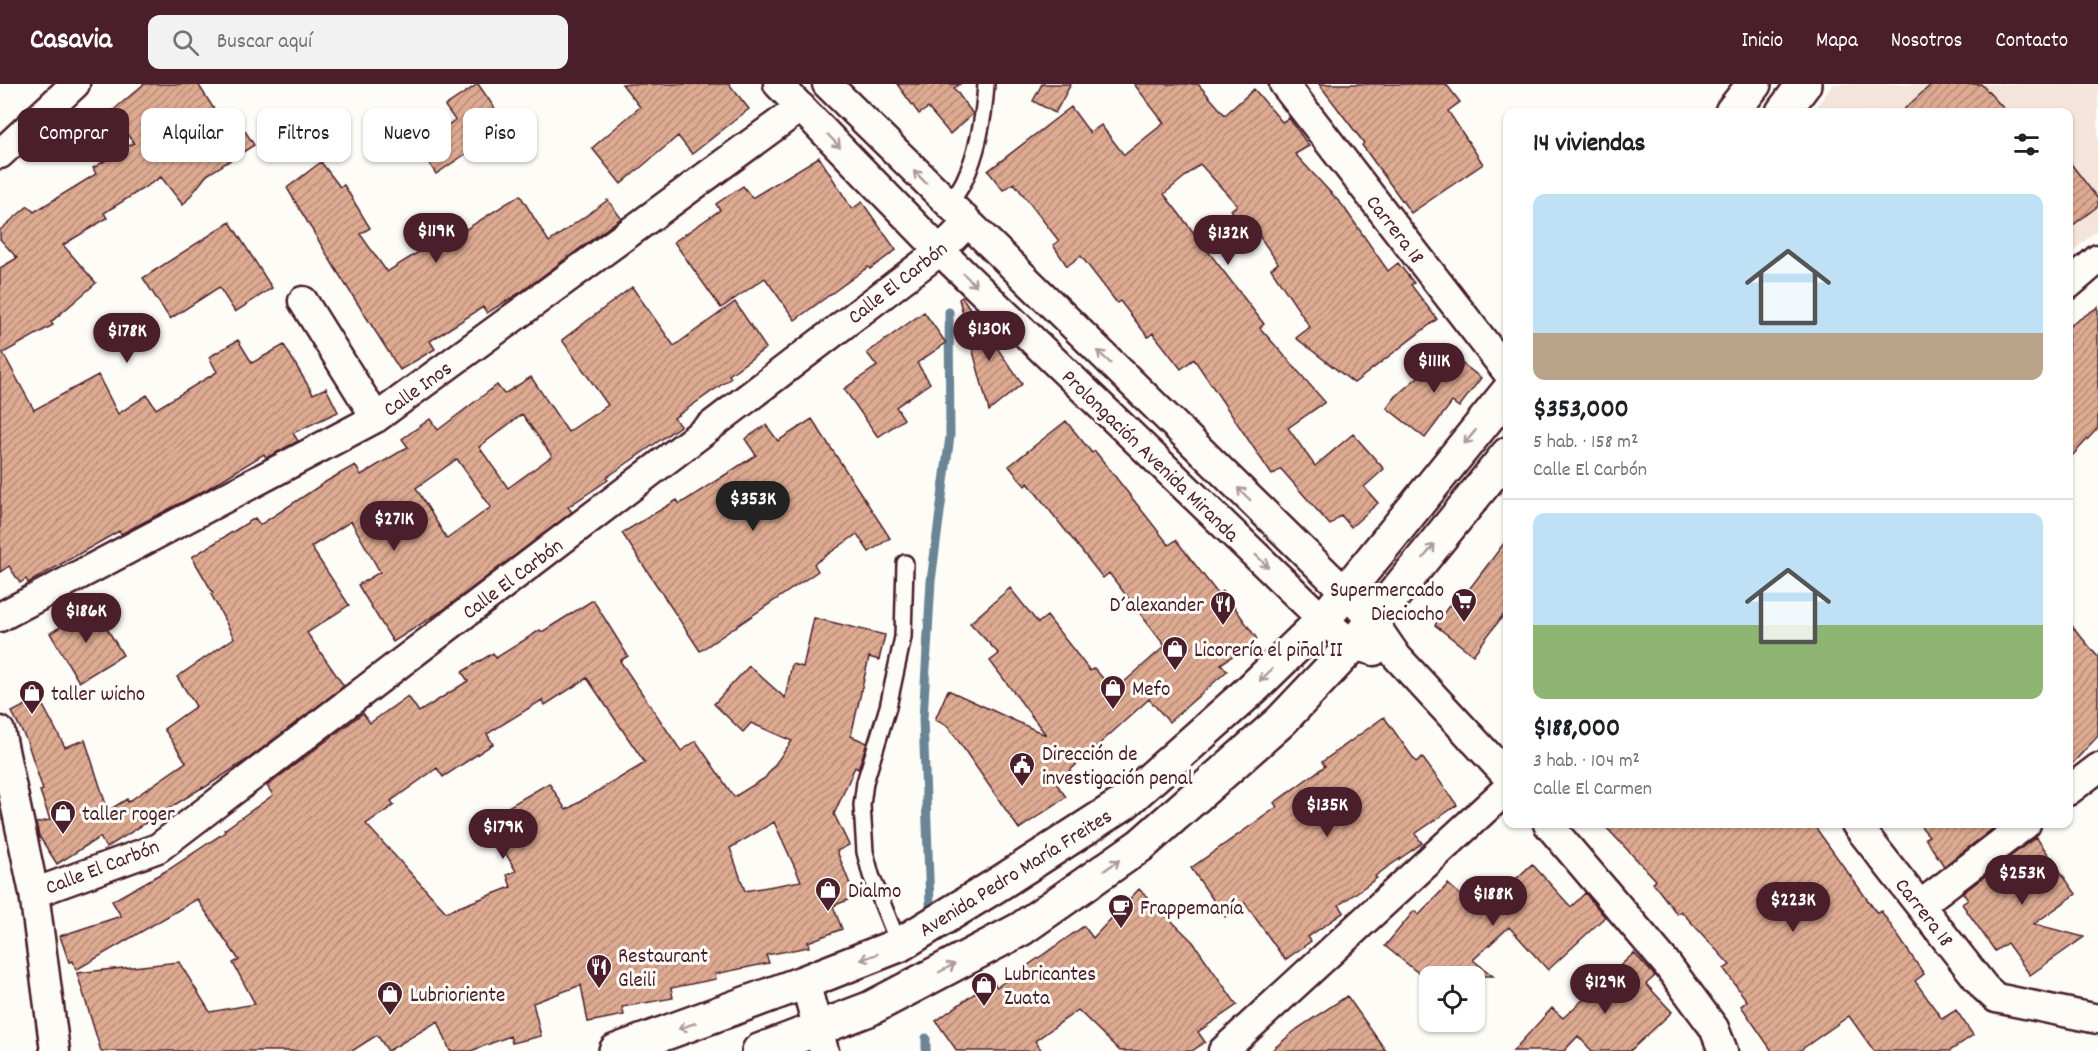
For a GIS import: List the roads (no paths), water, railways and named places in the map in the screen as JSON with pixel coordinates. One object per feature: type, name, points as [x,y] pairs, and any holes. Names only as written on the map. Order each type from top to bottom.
[{"type":"street","points":[[0,154],[75,84]]},
{"type":"street","name":"Prolongación Avenida Miranda","points":[[778,84],[940,251],[1323,620],[1363,633]]},
{"type":"street","name":"Prolongación Avenida Miranda","points":[[827,84],[1346,593],[1363,633]]},
{"type":"street","name":"Carrera 18","points":[[1284,84],[1503,367]]},
{"type":"street","points":[[1735,108],[1754,84]]},
{"type":"street","points":[[1786,108],[1804,84]]},
{"type":"street","name":"Calle Inos","points":[[0,617],[376,418],[801,107]]},
{"type":"street","name":"Calle El Carbón","points":[[34,893],[158,848],[940,251],[958,214]]},
{"type":"street","points":[[2073,281],[2098,259]]},
{"type":"street","points":[[303,301],[376,418]]},
{"type":"street","name":"Avenida Pedro María Freites","points":[[616,1051],[899,945],[1000,884],[1124,803],[1252,689],[1323,620],[1503,398]]},
{"type":"street","name":"Avenida Pedro María Freites","points":[[759,1051],[822,1040],[868,1009],[1021,929],[1131,851],[1281,721],[1363,633],[1503,460]]},
{"type":"street","points":[[1363,633],[1396,657],[1503,772]]},
{"type":"street","points":[[0,731],[34,893],[55,1051]]},
{"type":"street","points":[[2073,787],[2098,768]]},
{"type":"street","points":[[1223,1051],[1503,793]]},
{"type":"street","points":[[1551,828],[1666,963],[1714,1029],[1723,1051]]},
{"type":"street","name":"Carrera 18","points":[[1859,828],[1984,987],[1996,998],[2098,1019]]},
{"type":"street","points":[[1920,905],[2021,828]]},
{"type":"street","points":[[805,982],[822,1040]]},
{"type":"lane","points":[[958,214],[964,180],[981,125],[986,84]]},
{"type":"lane","points":[[899,945],[871,875],[864,840],[862,805],[865,782],[888,707],[903,637],[905,562]]},
{"type":"waterway","points":[[930,904],[923,719],[931,581],[950,436],[949,312]]},
{"type":"waterway","points":[[926,1038],[926,1051]]},
{"type":"place","name":"Supermercado Dieciocho","points":[[1464,624]]},
{"type":"place","name":"D´alexander","points":[[1223,627]]},
{"type":"place","name":"Licorería el piñal II","points":[[1175,672]]},
{"type":"place","name":"Mefo","points":[[1113,711]]},
{"type":"place","name":"taller wicho","points":[[32,716]]},
{"type":"place","name":"Dirección de investigación penal","points":[[1022,788]]},
{"type":"place","name":"taller roger","points":[[63,836]]},
{"type":"place","name":"Dialmo","points":[[828,913]]},
{"type":"place","name":"Frappemanía","points":[[1121,930]]},
{"type":"place","name":"Restaurant Gleili","points":[[599,990]]},
{"type":"place","name":"Lubricantes Zuata","points":[[984,1008]]},
{"type":"place","name":"Lubrioriente","points":[[390,1017]]}]
